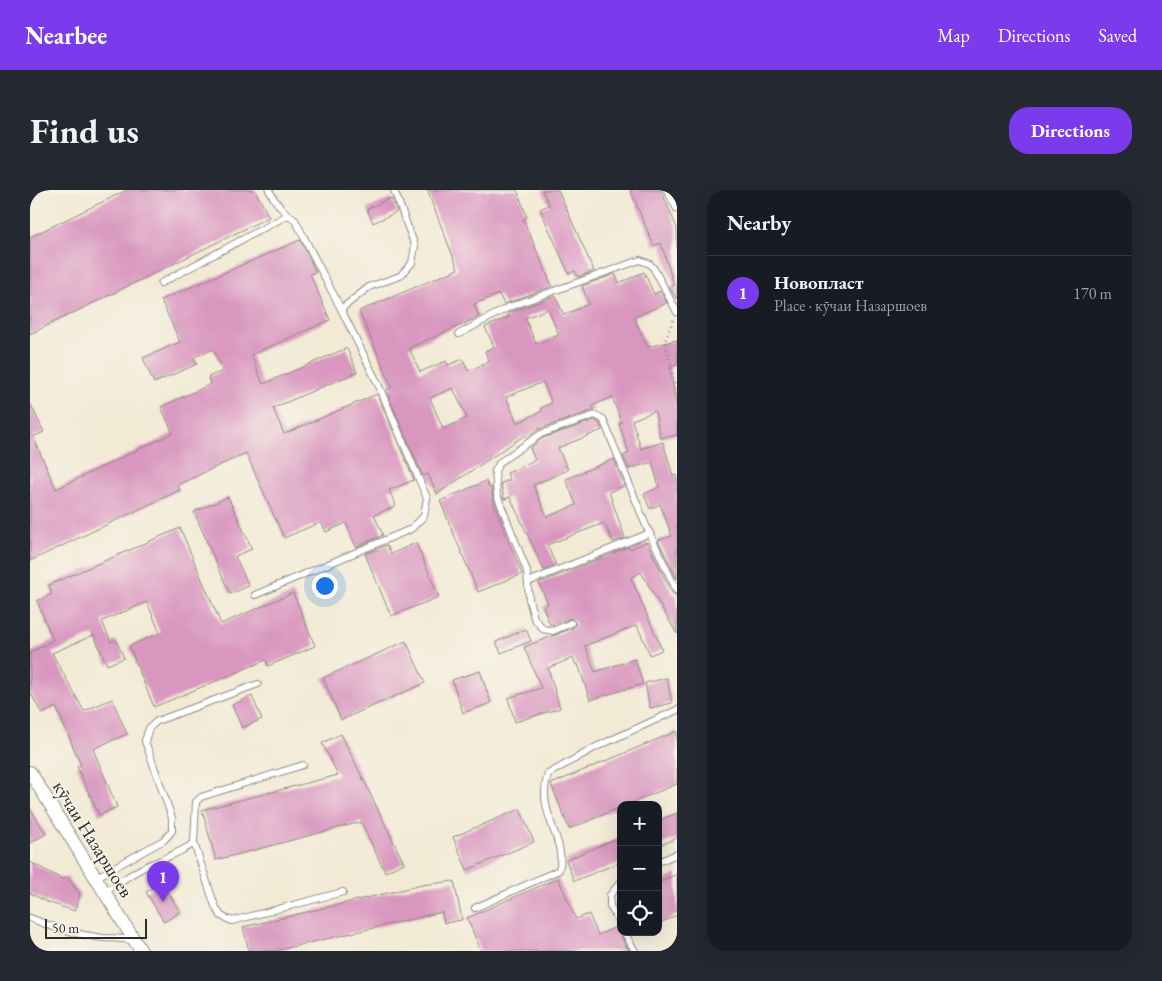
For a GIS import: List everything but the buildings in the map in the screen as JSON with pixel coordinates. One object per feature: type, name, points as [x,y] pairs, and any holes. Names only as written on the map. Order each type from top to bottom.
[{"type":"street","name":"кӯчаи Назаршоев","points":[[30,772],[104,893],[139,946]]},
{"type":"lane","points":[[255,595],[411,529],[424,516],[427,498],[378,384],[295,220],[288,216],[268,190]]},
{"type":"lane","points":[[341,310],[369,287],[400,276],[412,263],[415,246],[394,190]]},
{"type":"lane","points":[[668,190],[677,209]]},
{"type":"lane","points":[[161,283],[288,216]]},
{"type":"lane","points":[[459,334],[509,307],[640,260],[650,264],[654,269],[677,312]]},
{"type":"lane","points":[[570,623],[553,631],[543,629],[534,618],[524,560],[497,495],[495,471],[500,462],[541,434],[595,415],[603,419],[650,533],[677,591]]},
{"type":"lane","points":[[528,582],[650,533]]},
{"type":"lane","points":[[95,878],[164,840],[172,831],[172,818],[144,741],[149,728],[157,721],[258,684]]},
{"type":"lane","points":[[475,908],[559,870],[561,853],[548,820],[543,788],[548,774],[588,751],[677,710]]},
{"type":"lane","points":[[303,765],[202,797],[196,802],[194,843],[215,906],[221,916],[232,921],[343,892]]},
{"type":"lane","points":[[104,893],[122,880],[151,864],[168,859],[194,843]]},
{"type":"lane","points":[[662,860],[677,854]]},
{"type":"lane","points":[[617,887],[610,895],[610,906],[617,919]]},
{"type":"lane","points":[[30,918],[58,928],[104,938],[120,937],[139,946]]},
{"type":"lane","points":[[626,936],[635,951]]},
{"type":"path","points":[[677,312],[665,341],[677,390]]},
{"type":"place","name":"Новопласт","points":[[163,902]]}]
